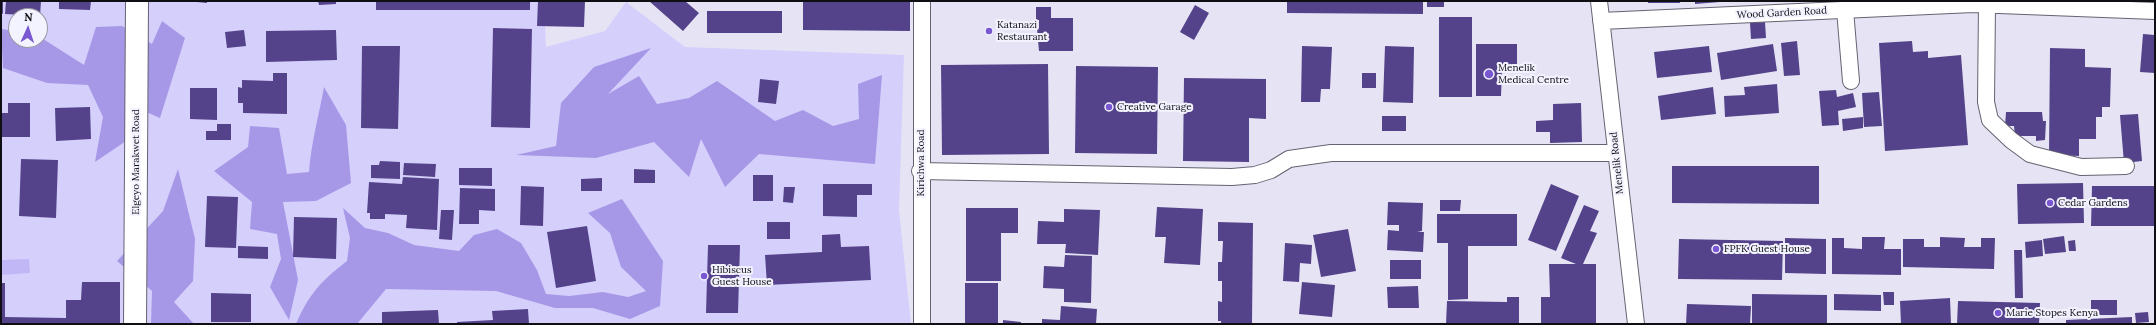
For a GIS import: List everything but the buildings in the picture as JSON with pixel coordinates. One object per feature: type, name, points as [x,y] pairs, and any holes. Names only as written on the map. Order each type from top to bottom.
[{"type":"street","name":"Elgeyo Marakwet Road","points":[[135,324],[137,1]]},
{"type":"street","name":"Kirichwa Road","points":[[922,1],[920,171],[922,324]]},
{"type":"street","name":"Menelik Road","points":[[1599,1],[1636,324]]},
{"type":"street","points":[[1977,3],[1986,102],[1990,120],[2011,140],[2030,154],[2080,168],[2126,166]]},
{"type":"street","name":"Wood Garden Road","points":[[1601,21],[1977,3],[2155,11]]},
{"type":"street","points":[[1845,10],[1851,81]]},
{"type":"street","points":[[920,171],[1232,177],[1254,176],[1271,170],[1289,159],[1324,154],[1616,153]]},
{"type":"shaded area","points":[[1,1],[544,1],[546,47],[605,31],[626,2],[685,47],[904,55],[899,210],[911,324],[1,324]]},
{"type":"shaded area","points":[[162,21],[185,38],[160,118],[125,103],[126,141],[95,162],[103,117],[88,85],[47,83],[3,68],[1,29],[8,30],[8,48],[48,48],[48,42],[84,65],[96,27],[122,26],[152,44]]},
{"type":"shaded area","points":[[651,48],[608,94],[639,76],[657,104],[689,98],[717,81],[775,121],[803,110],[833,126],[859,119],[858,84],[882,75],[875,164],[759,154],[725,187],[701,139],[689,177],[654,142],[596,158],[516,155],[556,146],[561,103],[594,67]]},
{"type":"shaded area","points":[[324,87],[346,125],[351,183],[316,201],[283,202],[298,280],[289,320],[270,287],[281,259],[277,234],[250,229],[252,202],[214,171],[248,147],[250,126],[279,128],[287,174],[309,172],[313,140]]},
{"type":"shaded area","points":[[178,169],[195,239],[193,281],[174,302],[194,324],[151,324],[152,291],[117,261],[163,211]]},
{"type":"shaded area","points":[[622,199],[663,261],[660,306],[630,319],[593,308],[555,308],[496,291],[386,289],[357,324],[296,324],[311,296],[330,275],[347,261],[350,238],[343,208],[365,228],[388,233],[414,245],[459,251],[474,235],[497,229],[521,243],[537,270],[546,294],[569,296],[603,292],[628,297],[646,291],[621,267],[610,233],[588,213]]},
{"type":"shaded area","points":[[29,259],[30,273],[1,275],[1,260]]},
{"type":"place","name":"Katanazi Restaurant","points":[[989,31]]},
{"type":"place","name":"Menelik Medical Centre","points":[[1489,74]]},
{"type":"place","name":"Creative Garage","points":[[1109,107]]},
{"type":"place","name":"Cedar Gardens","points":[[2050,203]]},
{"type":"place","name":"FPFK Guest House","points":[[1716,249]]},
{"type":"place","name":"Hibiscus Guest House","points":[[704,276]]},
{"type":"place","name":"Marie Stopes Kenya","points":[[1998,313]]}]
